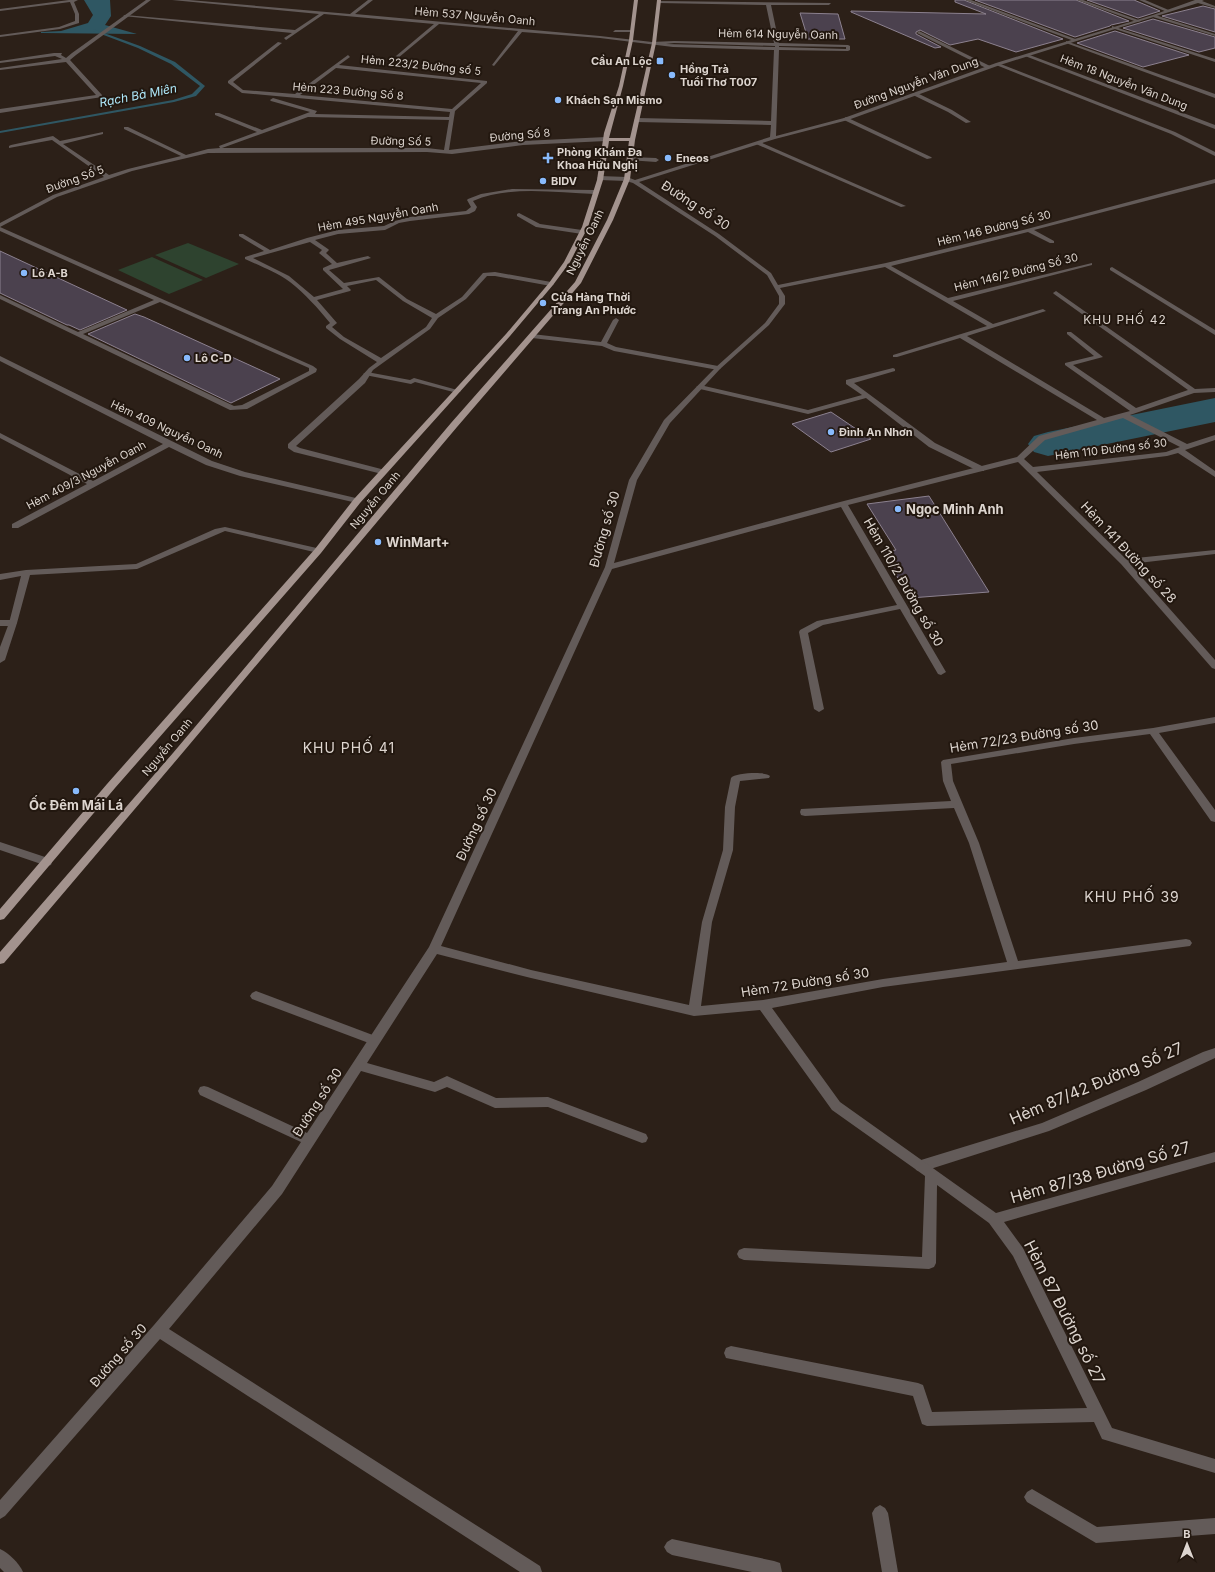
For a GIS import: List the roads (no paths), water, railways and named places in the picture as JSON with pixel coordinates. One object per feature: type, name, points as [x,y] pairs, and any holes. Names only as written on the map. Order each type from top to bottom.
[{"type":"main road","name":"Nguyễn Oanh","points":[[0,916],[111,786],[318,551],[357,501],[374,485],[382,472],[457,391],[551,284],[567,262],[587,221],[600,178],[606,139],[621,86],[631,40],[636,0]]},
{"type":"main road","name":"Nguyễn Oanh","points":[[0,960],[171,761],[449,431],[578,283],[631,181],[630,157],[632,140],[654,43],[659,1]]},
{"type":"main road","points":[[606,139],[632,140]]},
{"type":"street","points":[[0,10],[72,0],[77,14],[77,22],[60,28],[0,36]]},
{"type":"street","points":[[0,69],[67,60],[92,40],[149,0]]},
{"type":"street","name":"Hẻm 537 Nguyễn Oanh","points":[[174,0],[601,36],[631,40]]},
{"type":"street","points":[[351,15],[371,0]]},
{"type":"street","points":[[967,0],[1076,40]]},
{"type":"street","points":[[1079,0],[1139,21]]},
{"type":"street","points":[[1141,0],[1169,11]]},
{"type":"street","points":[[659,1],[829,4]]},
{"type":"street","points":[[1200,1],[1215,7]]},
{"type":"street","name":"Đường Nguyễn Văn Dung","points":[[631,181],[773,138],[846,119],[998,64],[1200,1]]},
{"type":"street","points":[[768,3],[777,46],[773,138]]},
{"type":"street","points":[[259,7],[265,4]]},
{"type":"street","points":[[286,39],[323,13]]},
{"type":"street","points":[[1155,16],[1215,35]]},
{"type":"street","points":[[124,17],[296,32]]},
{"type":"street","points":[[398,57],[438,23]]},
{"type":"street","points":[[1114,28],[1215,61]]},
{"type":"street","points":[[494,65],[521,30]]},
{"type":"street","points":[[615,31],[632,31]]},
{"type":"street","points":[[919,32],[988,68]]},
{"type":"street","name":"Hẻm 614 Nguyễn Oanh","points":[[631,40],[673,46],[777,46],[848,46],[848,50],[777,46]]},
{"type":"street","points":[[1068,42],[1215,96]]},
{"type":"street","name":"Hẻm 223 Đường Số 8","points":[[280,43],[230,82],[234,87],[242,91],[454,112]]},
{"type":"street","points":[[0,62],[54,54],[74,54]]},
{"type":"street","points":[[0,111],[100,96],[67,60],[54,54]]},
{"type":"street","name":"Hẻm 18 Nguyễn Văn Dung","points":[[1027,55],[1215,127]]},
{"type":"street","points":[[296,96],[348,56]]},
{"type":"street","points":[[998,64],[1173,133],[1215,154]]},
{"type":"street","name":"Hẻm 223/2 Đường số 5","points":[[335,66],[485,82],[454,112]]},
{"type":"street","points":[[914,94],[950,111],[968,122]]},
{"type":"street","points":[[208,151],[315,112],[273,100]]},
{"type":"street","points":[[446,152],[454,112]]},
{"type":"street","points":[[217,114],[263,132]]},
{"type":"street","name":"Hẻm 223 Đường Số 8","points":[[308,115],[452,119]]},
{"type":"street","points":[[846,119],[929,158]]},
{"type":"street","points":[[637,120],[774,123]]},
{"type":"street","points":[[126,128],[185,156]]},
{"type":"street","points":[[59,143],[101,133]]},
{"type":"street","points":[[12,147],[53,138],[108,177]]},
{"type":"street","name":"Đường Số 8","points":[[436,152],[523,143],[606,139]]},
{"type":"street","points":[[758,143],[903,206]]},
{"type":"street","name":"Đường Số 5","points":[[0,225],[55,196],[108,177],[208,151],[217,153],[428,154],[436,152]]},
{"type":"street","points":[[630,157],[656,158]]},
{"type":"street","points":[[600,178],[631,181]]},
{"type":"street","name":"Đường số 30","points":[[0,1511],[159,1330],[277,1190],[434,949],[609,567],[633,480],[667,422],[718,368],[768,324],[782,304],[782,296],[769,274],[717,236],[631,181]]},
{"type":"street","name":"Hẻm 146 Đường Số 30","points":[[776,287],[886,265],[1029,230],[1215,181]]},
{"type":"street","name":"Hẻm 495 Nguyễn Oanh","points":[[313,299],[292,281],[247,258],[309,239],[338,232],[385,228],[397,222],[410,219],[466,213],[473,210],[474,207],[470,200],[492,193],[508,191],[595,192]]},
{"type":"street","points":[[519,215],[538,226],[582,232]]},
{"type":"street","points":[[0,229],[311,367],[313,370],[312,372],[244,407],[233,408],[0,296]]},
{"type":"street","points":[[1029,230],[1052,242]]},
{"type":"street","points":[[241,235],[268,252]]},
{"type":"street","points":[[309,239],[326,250],[322,253],[336,265]]},
{"type":"street","points":[[368,258],[325,269],[348,291],[313,299],[334,323],[328,327],[342,338],[381,361]]},
{"type":"street","name":"Hẻm 146/2 Đường Số 30","points":[[946,300],[1090,264]]},
{"type":"street","points":[[886,265],[992,326]]},
{"type":"street","points":[[1112,269],[1215,333]]},
{"type":"street","points":[[382,472],[297,450],[291,446],[362,381],[381,361],[428,328],[436,317],[464,298],[485,274],[494,274],[551,284]]},
{"type":"street","points":[[342,285],[377,278],[405,300],[436,317]]},
{"type":"street","points":[[1056,293],[1193,391]]},
{"type":"street","points":[[78,334],[160,300]]},
{"type":"street","points":[[895,356],[1043,311]]},
{"type":"street","points":[[604,344],[616,320]]},
{"type":"street","points":[[1068,333],[1100,357],[1067,364],[1136,411]]},
{"type":"street","points":[[532,336],[604,344],[614,349],[718,368]]},
{"type":"street","points":[[961,336],[1103,421]]},
{"type":"street","name":"Hẻm 409 Nguyễn Oanh","points":[[0,358],[168,444],[209,463],[243,474],[357,501]]},
{"type":"street","points":[[893,370],[849,382],[932,445],[981,469]]},
{"type":"street","points":[[367,374],[411,382],[414,380],[457,391]]},
{"type":"street","points":[[700,387],[808,412],[867,396]]},
{"type":"street","points":[[609,567],[843,504],[1020,459],[1042,438],[1124,415],[1193,391],[1215,390]]},
{"type":"street","points":[[1124,415],[1187,447]]},
{"type":"street","points":[[0,435],[93,484]]},
{"type":"street","name":"Hẻm 110 Đường số 30","points":[[1031,470],[1167,454],[1215,437]]},
{"type":"street","name":"Hẻm 409/3 Nguyễn Oanh","points":[[15,526],[168,444]]},
{"type":"street","points":[[1179,450],[1215,476]]},
{"type":"street","name":"Hẻm 141 Đường số 28","points":[[1020,459],[1124,562],[1215,666]]},
{"type":"street","name":"Hẻm 110/2 Đường số 30","points":[[843,504],[941,672]]},
{"type":"street","points":[[0,577],[26,573],[138,566],[225,529],[318,551]]},
{"type":"street","points":[[1124,562],[1215,552]]},
{"type":"street","points":[[0,660],[13,623],[26,573]]},
{"type":"street","points":[[818,708],[803,632],[820,623],[903,606]]},
{"type":"street","points":[[0,623],[13,623]]},
{"type":"street","points":[[1215,720],[1153,731],[1215,818]]},
{"type":"street","name":"Hẻm 72/23 Đường số 30","points":[[1014,966],[974,843],[948,781],[946,762],[1074,741],[1153,731]]},
{"type":"street","points":[[694,1011],[707,922],[728,850],[730,807],[736,778],[765,776]]},
{"type":"street","points":[[805,812],[957,804]]},
{"type":"street","points":[[0,846],[47,862]]},
{"type":"street","name":"Hẻm 72 Đường số 30","points":[[434,949],[531,974],[694,1011],[763,1005],[884,983],[1186,943]]},
{"type":"street","points":[[256,996],[374,1040]]},
{"type":"street","name":"Hẻm 87 Đường số 27","points":[[763,1005],[836,1106],[994,1219],[1018,1252],[1107,1434],[1215,1466]]},
{"type":"street","name":"Hẻm 87/42 Đường Số 27","points":[[926,1169],[1045,1127],[1142,1086],[1207,1055],[1215,1053]]},
{"type":"street","points":[[358,1065],[434,1087],[447,1080],[495,1103],[548,1102],[642,1138]]},
{"type":"street","points":[[204,1091],[309,1140]]},
{"type":"street","name":"Hẻm 87/38 Đường Số 27","points":[[994,1219],[1215,1158]]},
{"type":"street","points":[[744,1254],[929,1263],[926,1169]]},
{"type":"street","points":[[159,1330],[534,1572]]},
{"type":"street","points":[[731,1353],[918,1390],[927,1419],[1098,1415]]},
{"type":"street","points":[[1032,1497],[1096,1535],[1215,1526]]},
{"type":"street","points":[[880,1513],[890,1572]]},
{"type":"street","points":[[672,1547],[774,1569],[774,1572]]},
{"type":"street","points":[[0,1557],[15,1572]]},
{"type":"water","points":[[84,0],[110,0],[111,16],[105,25],[137,34],[41,33],[61,31],[88,23],[93,15]]},
{"type":"waterway","name":"Rạch Bà Miên","points":[[0,132],[174,101],[194,95],[203,86],[173,63],[139,47],[94,30]]},
{"type":"waterway","points":[[1048,444],[1215,410]]},
{"type":"place","name":"Cầu An Lộc","points":[[660,61]]},
{"type":"place","name":"Hồng Trà Tuổi Thơ T007","points":[[672,75]]},
{"type":"place","name":"Khách Sạn Mismo","points":[[558,100]]},
{"type":"place","name":"Phòng Khám Đa Khoa Hữu Nghị","points":[[548,158]]},
{"type":"place","name":"Eneos","points":[[668,158]]},
{"type":"place","name":"BIDV","points":[[543,181]]},
{"type":"place","name":"Lô A-B","points":[[24,273]]},
{"type":"place","name":"Cửa Hàng Thời Trang An Phước","points":[[543,303]]},
{"type":"place","name":"Lô C-D","points":[[187,358]]},
{"type":"place","name":"Đình An Nhơn","points":[[831,432]]},
{"type":"place","name":"Ngọc Minh Anh","points":[[898,509]]},
{"type":"place","name":"WinMart+","points":[[378,542]]},
{"type":"place","name":"Ốc Đêm Mái Lá","points":[[76,791]]},
{"type":"district","name":"KHU PHỐ 42","points":[[1125,319]]},
{"type":"district","name":"KHU PHỐ 41","points":[[349,747]]},
{"type":"district","name":"KHU PHỐ 39","points":[[1132,896]]}]
